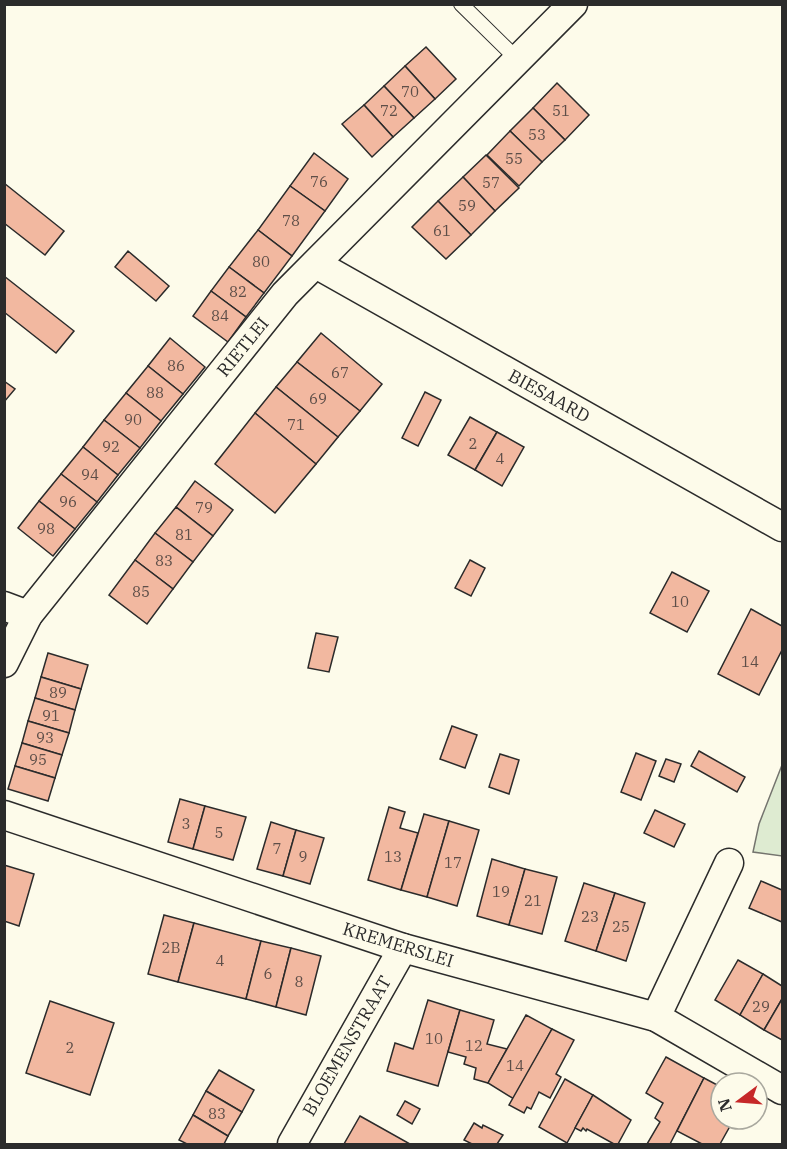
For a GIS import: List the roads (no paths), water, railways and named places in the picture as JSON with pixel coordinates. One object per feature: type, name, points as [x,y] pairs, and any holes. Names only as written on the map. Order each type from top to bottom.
[{"type":"street","name":"RIETLEI","points":[[4,663],[16,611],[285,294],[573,4]]},
{"type":"street","name":"BIESAARD","points":[[316,264],[783,527]]},
{"type":"street","name":"KREMERSLEI","points":[[4,815],[403,948],[656,1017],[783,1089]]},
{"type":"street","points":[[656,1017],[729,863]]},
{"type":"street","name":"BLOEMENSTRAAT","points":[[292,1144],[403,948]]},
{"type":"lane","points":[[461,4],[518,60]]}]
